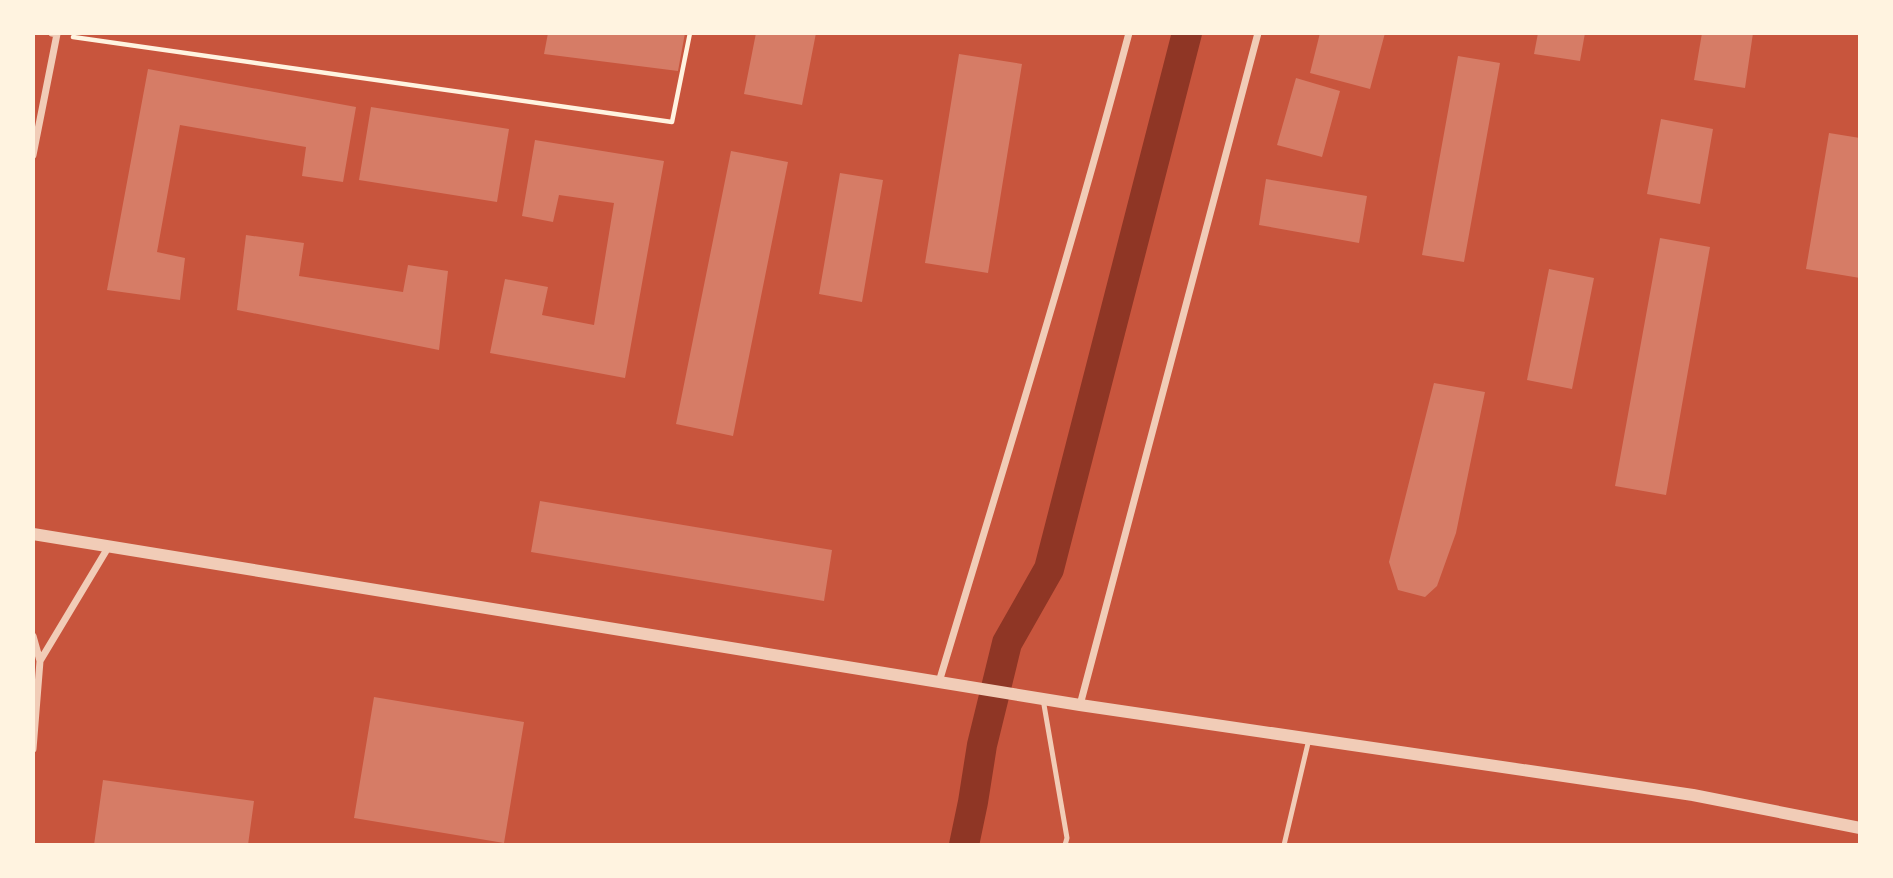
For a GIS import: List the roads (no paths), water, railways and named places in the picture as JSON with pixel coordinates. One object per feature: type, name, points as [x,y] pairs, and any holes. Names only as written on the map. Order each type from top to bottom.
[{"type":"street","points":[[939,682],[1044,336],[1129,33]]},
{"type":"street","points":[[1080,705],[1258,33]]},
{"type":"street","points":[[33,155],[55,34]]},
{"type":"street","points":[[33,534],[1080,705],[1693,795],[1860,828]]},
{"type":"street","points":[[40,660],[109,546]]},
{"type":"street","points":[[33,636],[40,660],[33,749]]},
{"type":"lane","points":[[1043,699],[1067,838],[1065,845]]},
{"type":"lane","points":[[1284,845],[1309,739]]},
{"type":"waterway","points":[[964,845],[982,745],[1007,643],[1049,569],[1187,33]]}]
